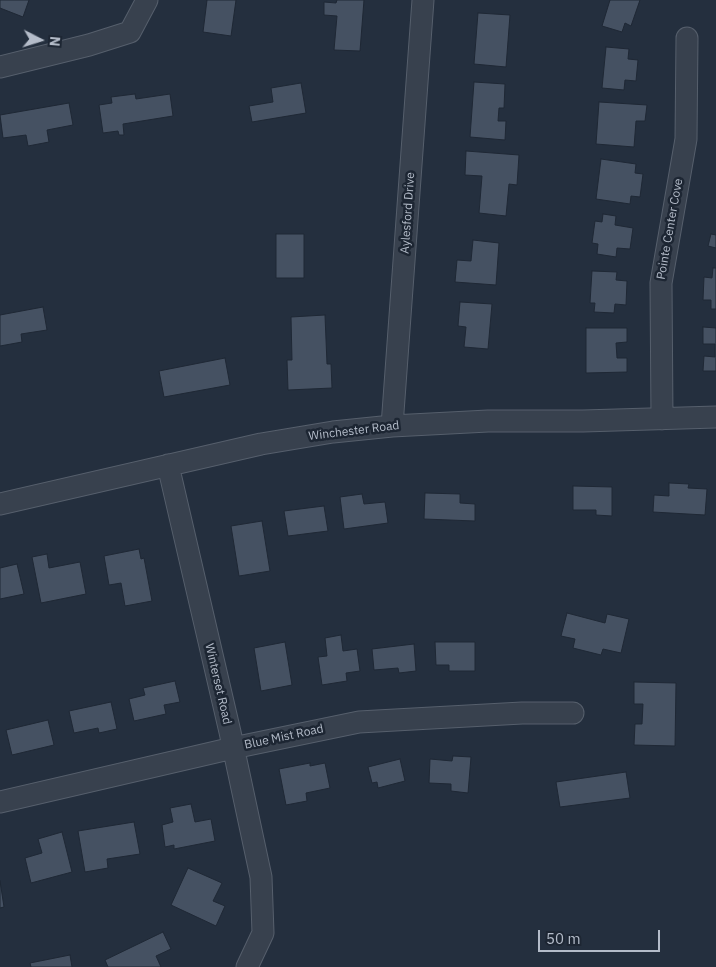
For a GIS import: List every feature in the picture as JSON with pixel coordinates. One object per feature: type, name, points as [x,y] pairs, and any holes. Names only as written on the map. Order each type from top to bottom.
[{"type":"street","points":[[0,67],[89,45],[130,32],[148,0]]},
{"type":"street","name":"Aylesford Drive","points":[[392,426],[423,0]]},
{"type":"street","name":"Pointe Center Cove","points":[[662,419],[661,283],[686,140],[688,38]]},
{"type":"street","name":"Winchester Road","points":[[0,504],[261,444],[333,432],[392,426],[488,421],[716,417]]},
{"type":"street","name":"Winterset Road","points":[[168,465],[261,877],[263,933],[247,967]]},
{"type":"street","name":"Blue Mist Road","points":[[0,802],[233,748],[359,722],[573,713]]},
{"type":"building","points":[[0,0],[29,0],[23,17],[0,8]]},
{"type":"building","points":[[207,0],[236,0],[231,36],[203,32]]},
{"type":"building","points":[[337,0],[364,0],[360,51],[334,50],[337,16],[324,15],[324,2],[336,3]]},
{"type":"building","points":[[610,0],[640,0],[631,26],[625,23],[622,32],[602,26]]},
{"type":"building","points":[[478,13],[510,15],[506,67],[474,64]]},
{"type":"building","points":[[606,47],[629,49],[628,59],[638,60],[636,81],[625,80],[624,90],[602,88]]},
{"type":"building","points":[[474,82],[505,84],[504,108],[499,108],[498,121],[506,121],[505,140],[470,137]]},
{"type":"building","points":[[301,83],[306,113],[252,122],[249,106],[273,102],[271,88]]},
{"type":"building","points":[[135,94],[136,99],[170,94],[173,116],[123,124],[124,135],[119,135],[118,131],[103,133],[99,105],[112,103],[111,97]]},
{"type":"building","points":[[599,102],[647,105],[645,121],[636,121],[634,147],[596,144]]},
{"type":"building","points":[[69,103],[73,125],[47,130],[49,142],[28,146],[26,135],[3,138],[0,115]]},
{"type":"building","points":[[466,151],[519,155],[517,185],[509,184],[506,216],[479,213],[482,176],[465,175]]},
{"type":"building","points":[[601,159],[636,164],[635,173],[643,174],[640,197],[631,196],[630,204],[596,199]]},
{"type":"building","points":[[603,214],[616,216],[615,225],[633,228],[630,249],[617,248],[616,257],[597,254],[598,244],[592,243],[595,221],[602,222]]},
{"type":"building","points":[[276,234],[304,234],[304,278],[276,278]]},
{"type":"building","points":[[711,234],[716,235],[716,248],[708,246]]},
{"type":"building","points":[[473,240],[499,243],[496,285],[455,282],[457,260],[471,261]]},
{"type":"building","points":[[713,268],[716,268],[716,309],[711,309],[711,300],[703,300],[704,277],[712,278]]},
{"type":"building","points":[[592,271],[617,272],[616,280],[627,281],[626,305],[615,304],[614,313],[594,312],[595,303],[590,303]]},
{"type":"building","points":[[460,302],[492,304],[488,349],[464,347],[466,327],[458,326]]},
{"type":"building","points":[[43,307],[47,330],[21,334],[22,342],[0,346],[0,315]]},
{"type":"building","points":[[325,315],[327,364],[331,364],[332,388],[288,390],[287,360],[292,360],[291,317]]},
{"type":"building","points":[[703,327],[716,328],[716,371],[703,371],[704,356],[715,357],[715,344],[703,344]]},
{"type":"building","points":[[586,328],[627,328],[627,342],[616,343],[617,358],[627,358],[627,372],[586,373]]},
{"type":"building","points":[[225,358],[230,385],[164,397],[159,371]]},
{"type":"building","points":[[669,483],[689,484],[688,488],[707,489],[705,515],[653,512],[654,495],[669,496]]},
{"type":"building","points":[[573,486],[612,487],[612,516],[596,515],[596,510],[573,510]]},
{"type":"building","points":[[425,493],[460,494],[460,503],[475,504],[475,521],[424,519]]},
{"type":"building","points":[[362,494],[364,504],[385,502],[388,523],[344,529],[340,497]]},
{"type":"building","points":[[324,506],[328,531],[288,536],[284,511]]},
{"type":"building","points":[[262,521],[270,571],[239,576],[231,526]]},
{"type":"building","points":[[139,549],[141,559],[144,558],[152,601],[125,606],[121,583],[109,585],[104,556]]},
{"type":"building","points":[[47,554],[49,568],[80,562],[86,594],[41,603],[32,557]]},
{"type":"building","points":[[17,564],[24,594],[0,599],[0,568]]},
{"type":"building","points":[[567,613],[605,623],[607,614],[629,619],[621,653],[603,649],[601,655],[573,648],[575,639],[561,636]]},
{"type":"building","points":[[341,635],[343,651],[357,649],[360,671],[346,673],[347,681],[322,685],[318,657],[327,656],[325,638]]},
{"type":"building","points":[[285,642],[292,685],[261,691],[254,648]]},
{"type":"building","points":[[435,642],[475,642],[475,671],[449,671],[449,665],[436,665]]},
{"type":"building","points":[[414,644],[416,671],[399,673],[398,668],[374,670],[372,649]]},
{"type":"building","points":[[175,681],[180,702],[164,705],[166,714],[134,721],[129,699],[145,695],[143,688]]},
{"type":"building","points":[[634,682],[676,683],[675,746],[634,745],[635,724],[642,724],[643,704],[634,704]]},
{"type":"building","points":[[111,702],[117,729],[99,733],[98,728],[74,733],[69,711]]},
{"type":"building","points":[[48,720],[54,745],[12,755],[6,730]]},
{"type":"building","points":[[453,756],[471,757],[468,793],[451,791],[451,784],[429,783],[430,759],[452,761]]},
{"type":"building","points":[[400,759],[405,781],[378,788],[377,782],[372,783],[368,767]]},
{"type":"building","points":[[310,763],[310,766],[325,763],[330,788],[306,793],[307,801],[286,805],[279,769]]},
{"type":"building","points":[[626,772],[630,798],[560,807],[556,782]]},
{"type":"building","points":[[191,804],[195,822],[211,819],[215,841],[174,849],[174,845],[165,847],[162,825],[173,822],[170,808]]},
{"type":"building","points":[[134,822],[140,854],[107,859],[108,868],[85,872],[78,831]]},
{"type":"building","points":[[62,832],[72,872],[31,883],[25,858],[42,853],[38,839]]},
{"type":"building","points":[[188,868],[222,883],[213,901],[225,906],[216,926],[171,905]]},
{"type":"building","points":[[0,881],[4,907],[0,908]]},
{"type":"building","points":[[163,932],[171,949],[156,956],[161,967],[108,967],[105,960]]},
{"type":"building","points":[[70,955],[72,967],[31,967],[30,963]]}]
